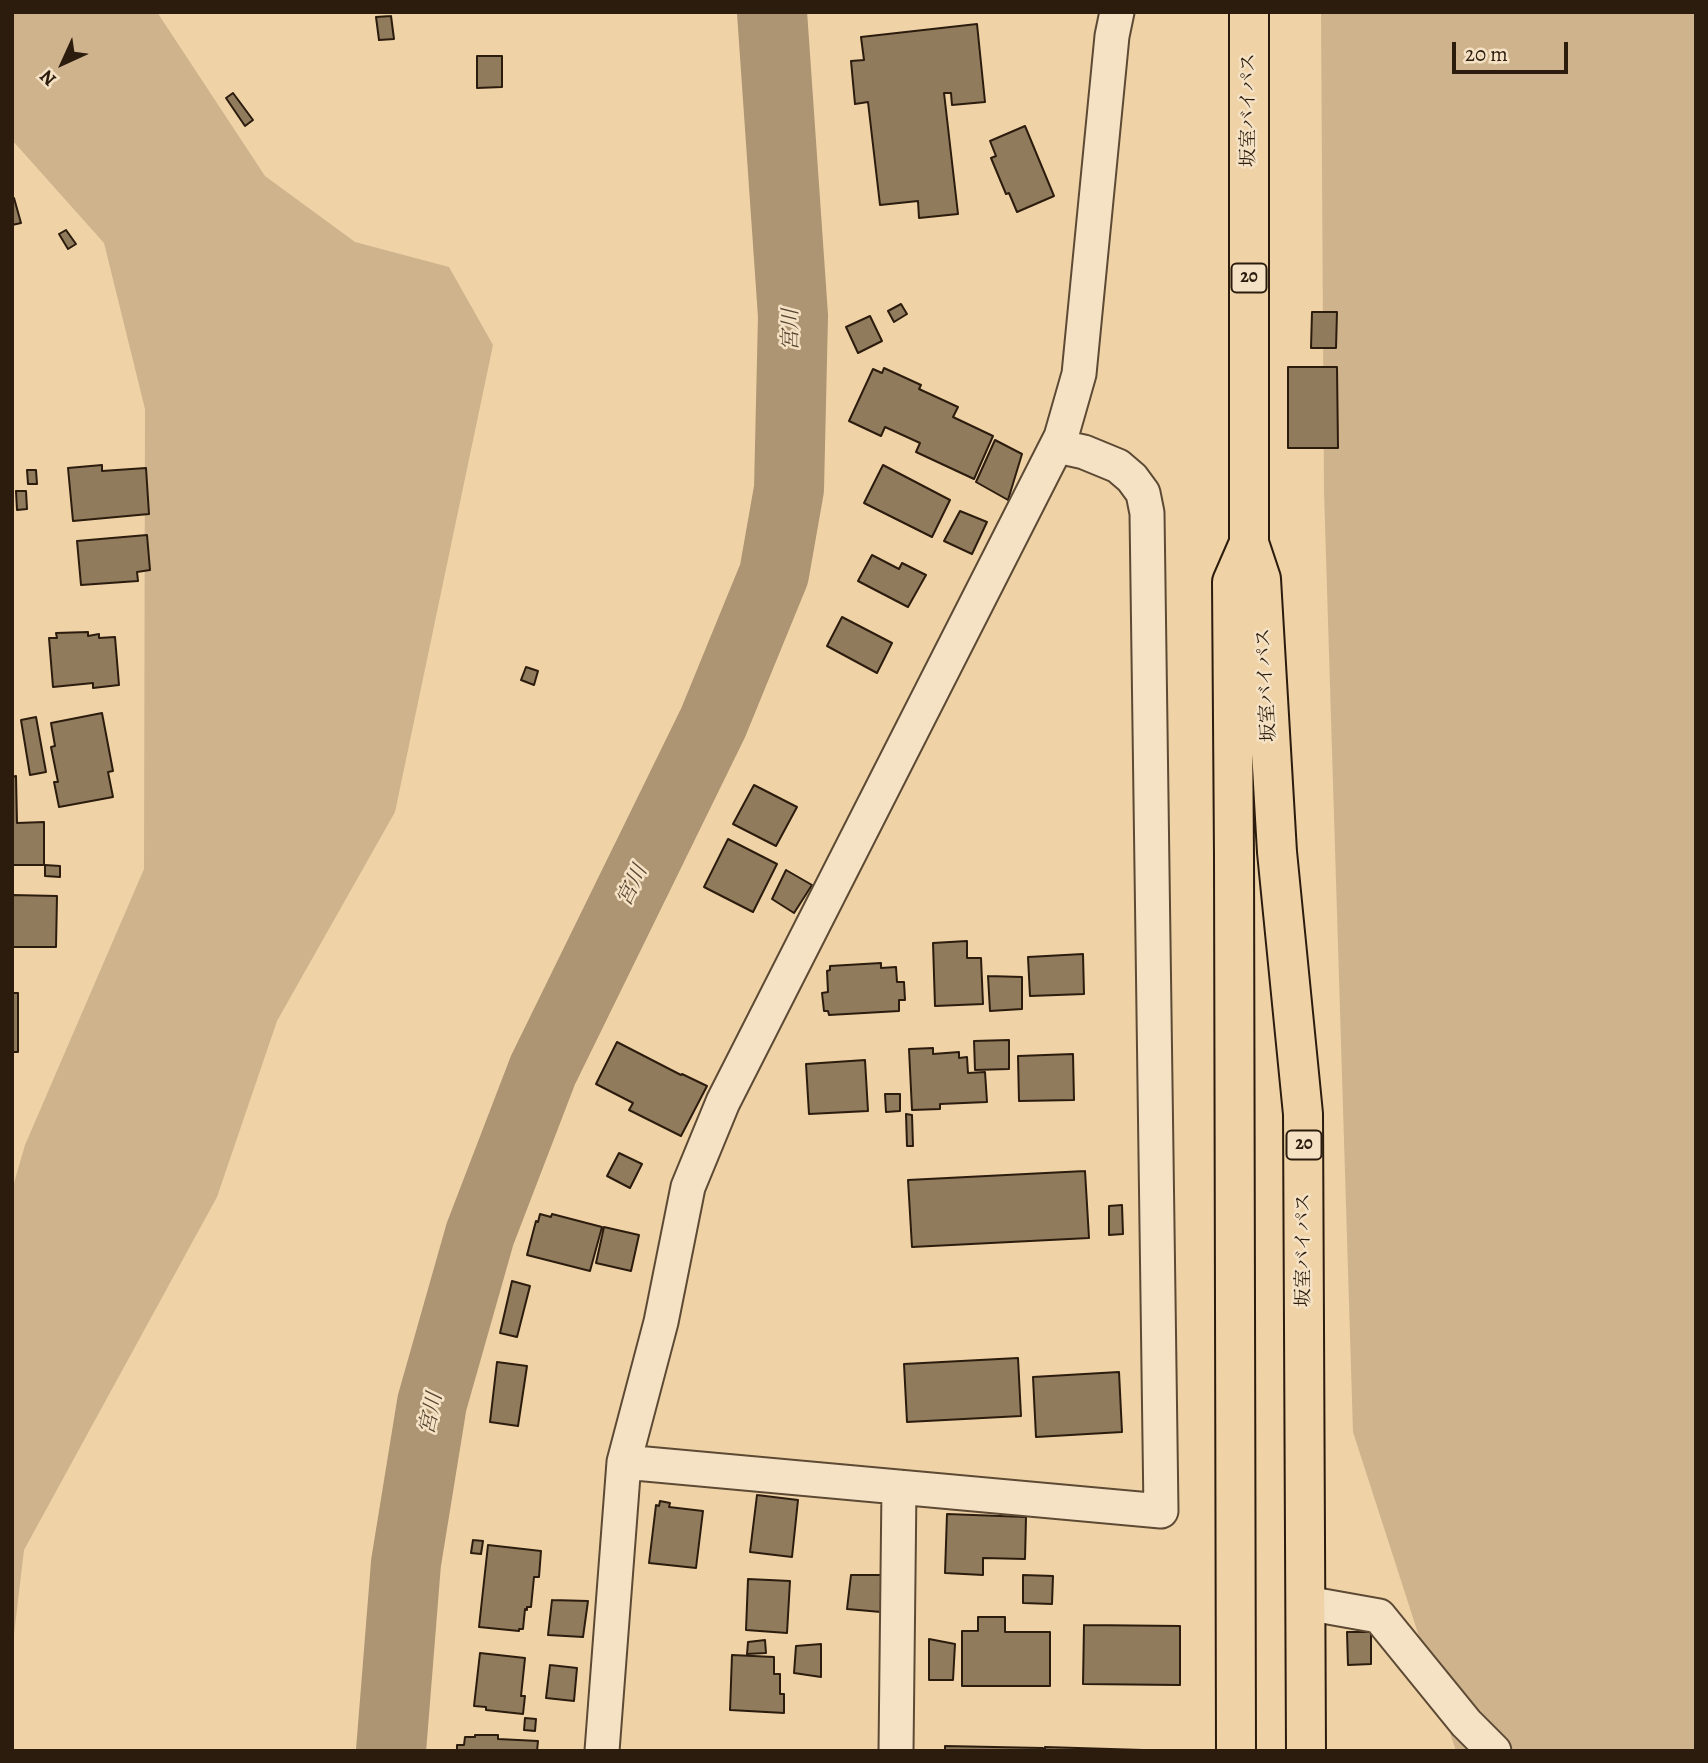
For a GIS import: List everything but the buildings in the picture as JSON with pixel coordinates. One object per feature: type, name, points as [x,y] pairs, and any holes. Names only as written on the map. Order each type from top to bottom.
[{"type":"highway","name":"坂室バイパス","points":[[1249,12],[1249,543],[1261,579],[1277,852],[1303,1114],[1306,1751]]},
{"type":"highway","name":"坂室バイパス","points":[[1236,1751],[1232,582],[1249,543]]},
{"type":"street","points":[[602,1751],[624,1462],[661,1322],[688,1187],[723,1102],[1061,437],[1079,374],[1116,12]]},
{"type":"street","points":[[624,1462],[1161,1511],[1147,513],[1143,493],[1132,478],[1118,466],[1084,452],[1056,446]]},
{"type":"street","points":[[896,1751],[899,1487]]},
{"type":"street","points":[[1306,1603],[1380,1616],[1466,1723],[1494,1751]]},
{"type":"shaded area","points":[[12,12],[157,12],[265,176],[355,242],[449,267],[493,345],[395,812],[277,1021],[217,1197],[24,1550],[12,1651],[12,1190],[25,1145],[144,869],[145,409],[104,243],[12,140]]},
{"type":"shaded area","points":[[1321,12],[1696,12],[1696,1751],[1456,1751],[1353,1432],[1324,491]]},
{"type":"waterway","name":"宮川","points":[[391,1751],[406,1563],[432,1403],[480,1234],[543,1070],[713,723],[774,574],[789,489],[793,316],[772,12]]}]
